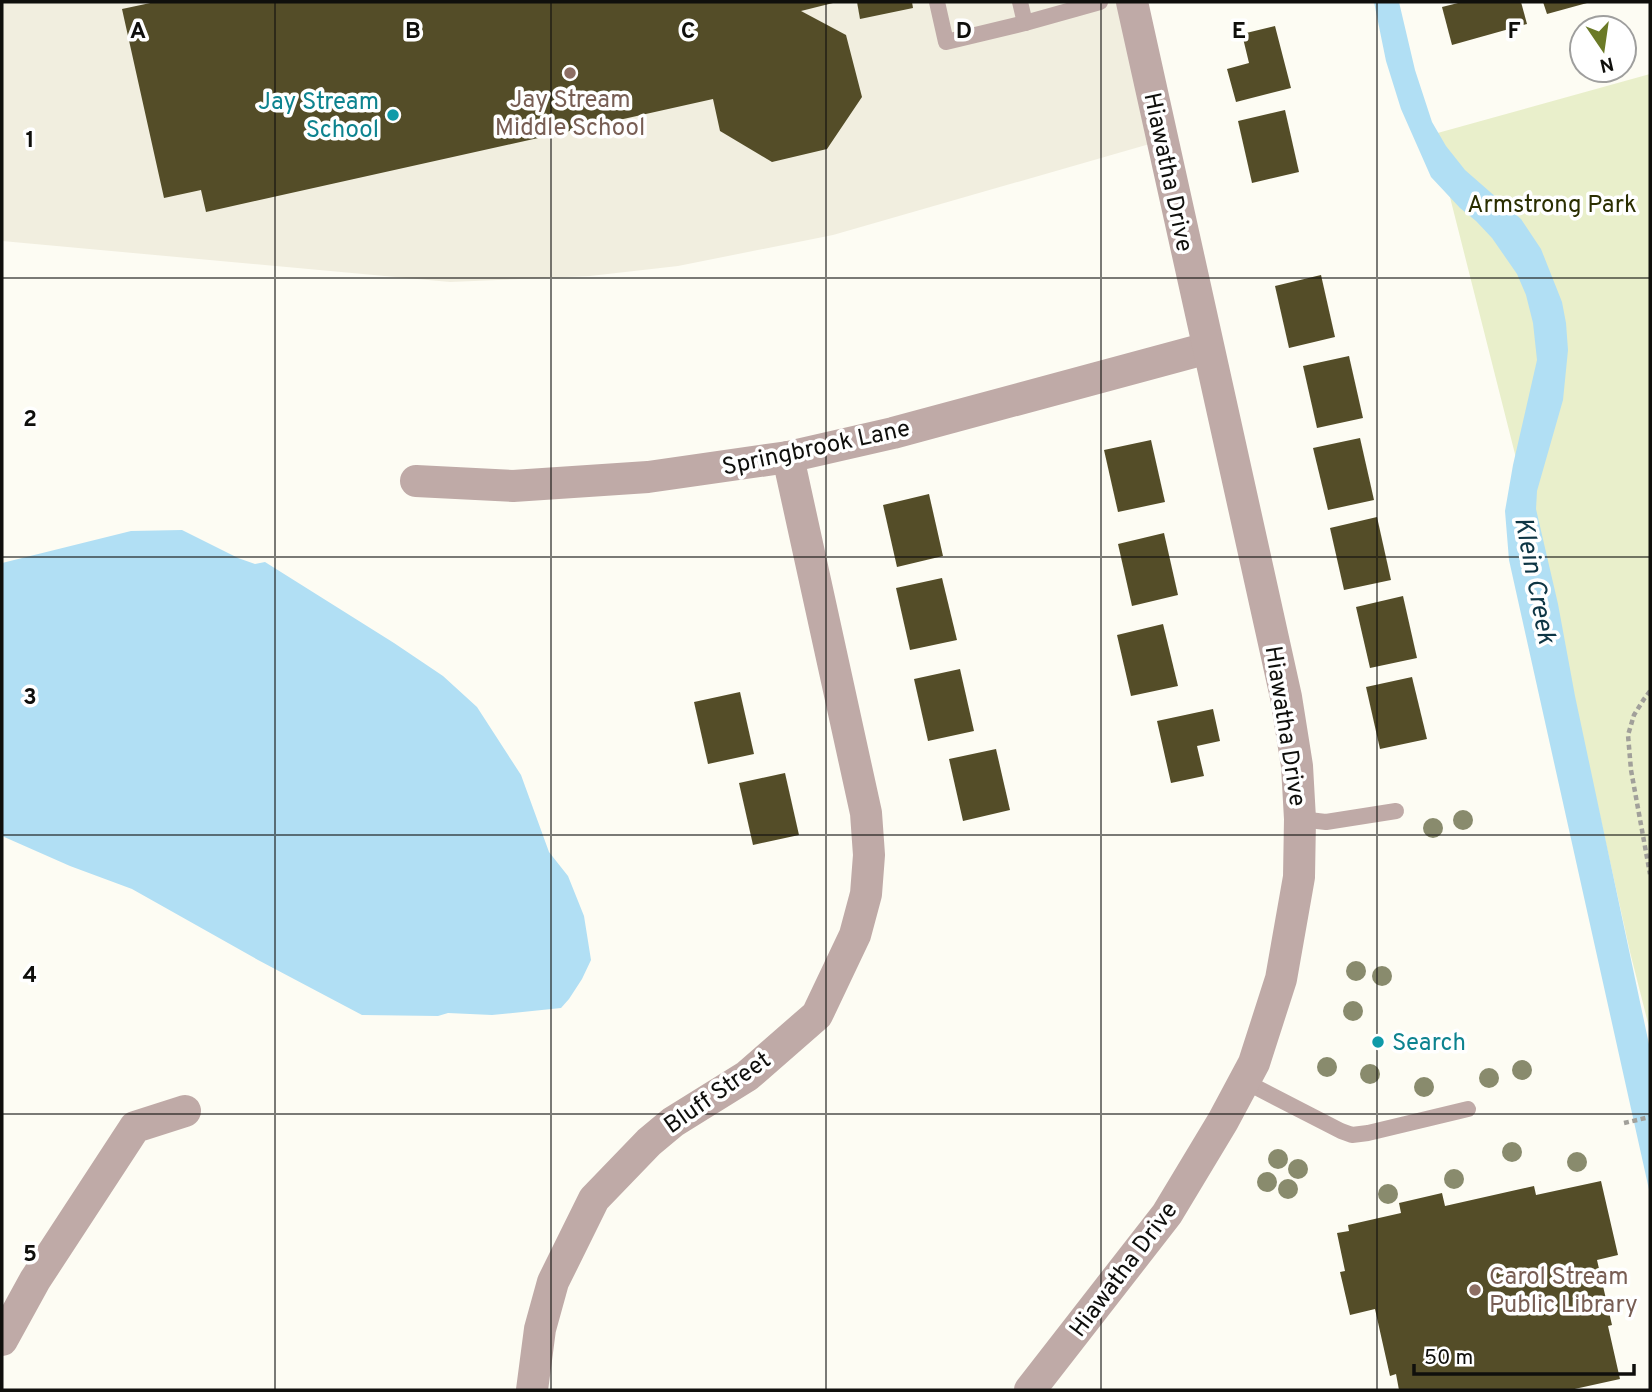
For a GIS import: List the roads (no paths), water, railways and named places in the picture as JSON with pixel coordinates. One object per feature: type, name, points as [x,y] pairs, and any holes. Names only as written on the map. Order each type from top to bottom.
[{"type":"street","name":"Hiawatha Drive","points":[[1030,1390],[1167,1214],[1254,1063],[1282,979],[1299,877],[1297,766],[1286,697],[1132,2]]},
{"type":"street","name":"Springbrook Lane","points":[[416,481],[513,486],[648,477],[788,457],[893,433],[1208,348]]},
{"type":"street","name":"Bluff Street","points":[[532,1390],[540,1329],[553,1282],[594,1199],[649,1142],[673,1122],[747,1076],[817,1015],[855,935],[866,894],[869,855],[866,813],[788,457]]},
{"type":"street","points":[[2,1340],[35,1280],[135,1127],[185,1111]]},
{"type":"lane","points":[[937,2],[946,42],[1100,2]]},
{"type":"lane","points":[[1020,2],[1025,23]]},
{"type":"lane","points":[[1300,819],[1326,822],[1396,811]]},
{"type":"lane","points":[[1244,1082],[1352,1135],[1468,1109]]},
{"type":"water","name":"Klein Creek","points":[[1374,2],[1399,2],[1415,70],[1432,122],[1465,170],[1521,219],[1541,249],[1562,302],[1568,350],[1563,400],[1537,491],[1536,509],[1650,1049],[1650,1194],[1509,560],[1505,511],[1537,360],[1533,323],[1517,274],[1492,238],[1431,177],[1401,109],[1386,61]]},
{"type":"water","points":[[182,530],[238,558],[255,564],[265,562],[443,676],[477,707],[521,775],[549,852],[568,876],[584,916],[591,960],[582,979],[561,1008],[492,1015],[362,1015],[132,889],[70,866],[2,836],[2,563],[131,531]]},
{"type":"place","name":"Jay Stream Middle School","points":[[570,73]]},
{"type":"place","name":"Jay Stream School","points":[[393,115]]},
{"type":"place","name":"Search","points":[[1378,1042]]},
{"type":"place","name":"Carol Stream Public Library","points":[[1475,1290]]},
{"type":"park label","name":"Armstrong Park","points":[[1552,204]]}]
